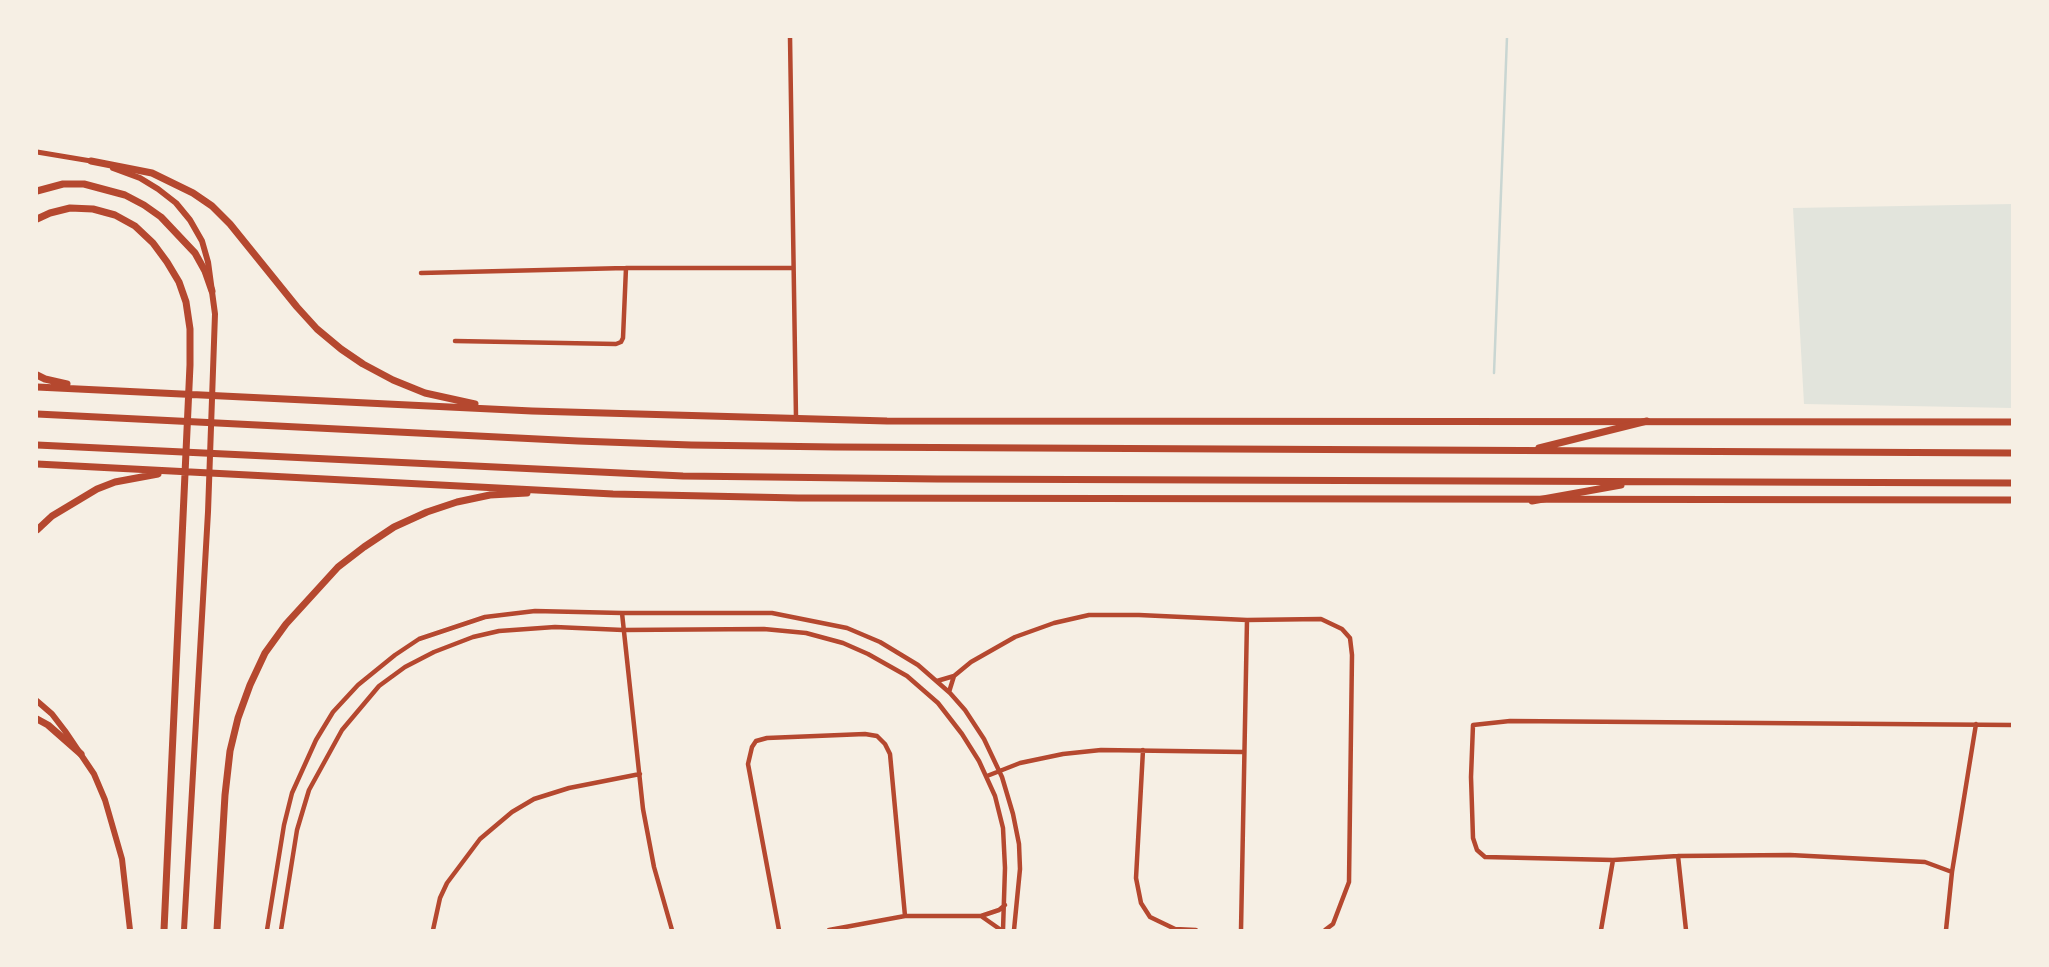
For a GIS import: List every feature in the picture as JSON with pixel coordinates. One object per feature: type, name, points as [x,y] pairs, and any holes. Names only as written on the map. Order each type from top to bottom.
[{"type":"highway","points":[[92,161],[152,173],[193,193],[212,206],[317,329],[363,364],[393,380],[451,401],[532,411]]},
{"type":"highway","points":[[37,191],[63,184],[84,184],[125,195],[144,205],[161,217],[195,253],[212,291]]},
{"type":"highway","points":[[37,219],[70,208],[93,209],[114,215],[135,226],[167,262],[183,292],[190,329],[163,930]]},
{"type":"highway","points":[[37,375],[65,384],[102,390]]},
{"type":"highway","points":[[37,387],[532,411],[887,421],[2010,420]]},
{"type":"highway","points":[[37,414],[691,445],[2012,453]]},
{"type":"highway","points":[[1527,452],[1647,421]]},
{"type":"highway","points":[[37,445],[697,476],[2012,483]]},
{"type":"highway","points":[[37,464],[613,494]]},
{"type":"highway","points":[[37,530],[52,516],[97,489],[134,477],[176,471]]},
{"type":"highway","points":[[1532,501],[1640,482]]},
{"type":"highway","points":[[217,930],[230,751],[238,718],[265,653],[338,567],[394,527],[457,502],[490,495],[534,493],[798,498],[2012,500]]},
{"type":"highway","points":[[37,719],[48,725],[81,754]]},
{"type":"main road","points":[[92,161],[140,178],[176,203],[190,220],[202,241],[208,262],[215,314],[208,512],[184,930]]},
{"type":"main road","points":[[37,701],[52,714],[81,754],[105,800],[122,859],[130,930]]},
{"type":"street","points":[[790,37],[796,418]]},
{"type":"street","points":[[37,152],[92,161]]},
{"type":"street","points":[[421,273],[626,268],[792,268]]},
{"type":"street","points":[[455,341],[621,342],[626,268]]},
{"type":"street","points":[[267,930],[284,825],[292,793],[316,740],[333,712],[358,685],[419,639],[485,617],[535,611],[772,613],[847,628],[880,642],[918,665],[965,710],[984,739],[998,771],[1013,814],[1019,844],[1020,869],[1014,930]]},
{"type":"street","points":[[622,613],[643,809],[654,867],[672,930]]},
{"type":"street","points":[[936,681],[954,676],[971,662],[1015,636],[1089,615],[1247,620],[1321,619],[1342,629],[1350,638],[1352,655],[1349,882],[1333,924],[1325,930]]},
{"type":"street","points":[[1241,930],[1247,620]]},
{"type":"street","points":[[281,930],[297,830],[309,790],[342,730],[379,686],[405,667],[434,652],[486,634],[555,627],[623,630],[764,629],[806,634],[843,643],[907,676],[938,703],[962,734],[987,776],[995,796],[1003,828],[1005,868],[1002,930],[981,916]]},
{"type":"street","points":[[949,692],[954,676]]},
{"type":"street","points":[[1952,872],[1925,862],[1898,859],[1790,855],[1678,856],[1613,860],[1485,857],[1477,850],[1473,838],[1473,725],[1510,721],[2012,725]]},
{"type":"street","points":[[1946,930],[1952,872],[1976,724]]},
{"type":"street","points":[[779,930],[748,764],[756,741],[767,738],[865,734],[877,736],[886,744],[890,754],[905,916]]},
{"type":"street","points":[[987,776],[1020,763],[1101,750],[1243,752]]},
{"type":"street","points":[[1143,751],[1136,878],[1141,903],[1150,917],[1175,929],[1196,930]]},
{"type":"street","points":[[433,930],[440,898],[447,883],[480,839],[512,812],[534,799],[569,788],[640,774]]},
{"type":"street","points":[[1678,856],[1685,930]]},
{"type":"street","points":[[1601,930],[1613,860]]},
{"type":"street","points":[[829,930],[905,916],[981,916],[999,910],[1004,905]]},
{"type":"shaded area","points":[[2012,204],[2012,408],[1804,404],[1793,208]]},
{"type":"waterway","points":[[1494,373],[1507,37]]}]
